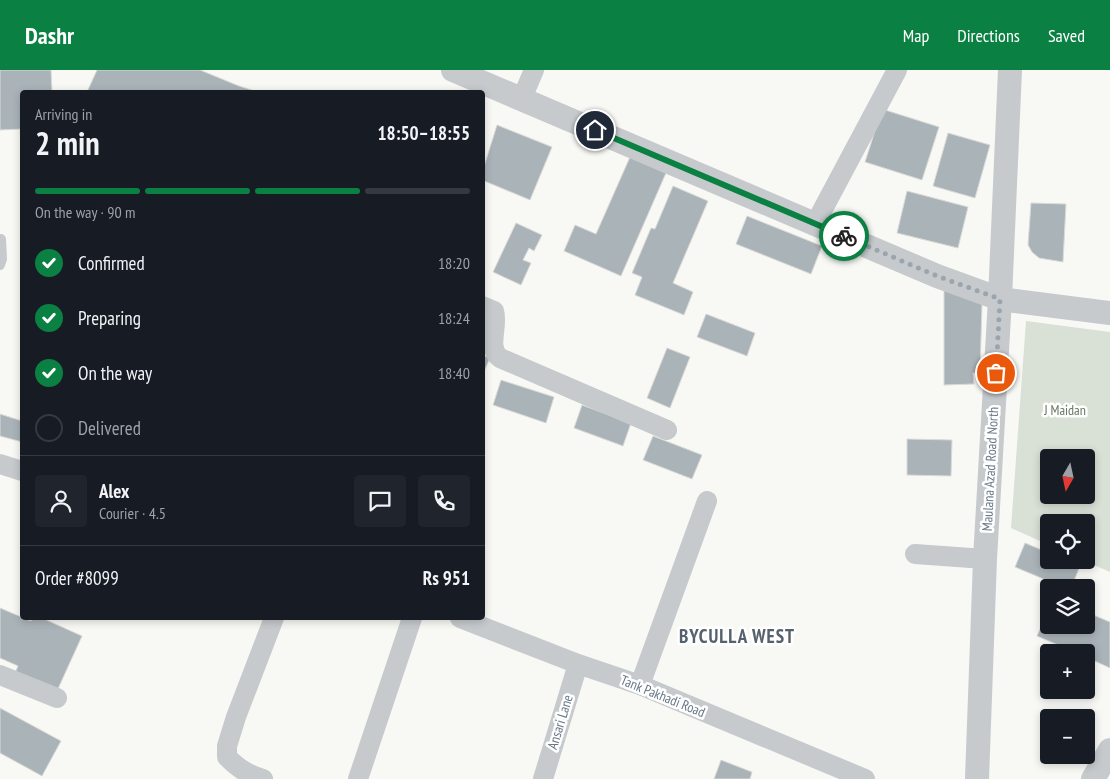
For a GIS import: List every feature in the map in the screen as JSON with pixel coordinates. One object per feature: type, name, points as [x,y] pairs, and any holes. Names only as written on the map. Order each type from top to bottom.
[{"type":"street","points":[[522,98],[534,70]]},
{"type":"street","points":[[815,224],[897,70]]},
{"type":"street","name":"Maulana Azad Road North","points":[[977,779],[985,559],[1000,299],[1010,70]]},
{"type":"street","points":[[465,81],[522,98],[937,276],[1000,299],[1110,313]]},
{"type":"street","points":[[485,307],[494,311],[496,320],[493,347],[494,352],[500,358],[666,430]]},
{"type":"street","points":[[0,464],[20,470]]},
{"type":"street","points":[[640,685],[707,501]]},
{"type":"street","points":[[915,554],[985,559]]},
{"type":"street","points":[[263,779],[248,774],[236,766],[227,757],[227,746],[236,717],[273,620]]},
{"type":"street","points":[[358,779],[411,620]]},
{"type":"street","name":"Tank Pakhadi Road","points":[[465,620],[578,664],[640,685],[865,779]]},
{"type":"street","name":"Ansari Lane","points":[[544,778],[578,664]]},
{"type":"street","points":[[0,675],[57,698]]},
{"type":"street","points":[[1093,779],[1110,750]]},
{"type":"lane","points":[[0,239],[2,259],[0,265]]},
{"type":"green space","name":"J Maidan","points":[[1026,321],[1110,332],[1110,572],[1095,565],[1095,514],[1040,514],[1040,541],[1011,528]]},
{"type":"building","points":[[0,70],[51,70],[52,90],[20,90],[20,129],[0,130]]},
{"type":"building","points":[[97,70],[200,70],[252,90],[88,90]]},
{"type":"building","points":[[882,109],[939,127],[922,180],[865,162]]},
{"type":"building","points":[[497,125],[552,147],[530,200],[485,181],[485,163]]},
{"type":"building","points":[[948,133],[990,145],[975,198],[933,186]]},
{"type":"building","points":[[630,157],[666,173],[621,276],[564,251],[575,225],[596,234]]},
{"type":"building","points":[[673,186],[708,201],[673,283],[693,292],[684,315],[635,295],[642,277],[632,273],[651,228],[655,229]]},
{"type":"building","points":[[907,191],[968,207],[958,248],[897,233]]},
{"type":"building","points":[[1031,203],[1066,204],[1063,262],[1039,258],[1028,245]]},
{"type":"building","points":[[747,216],[822,246],[811,274],[736,244]]},
{"type":"building","points":[[516,223],[542,235],[534,251],[529,248],[523,260],[531,263],[521,285],[493,272]]},
{"type":"building","points":[[944,284],[982,304],[980,373],[973,373],[974,384],[944,385]]},
{"type":"building","points":[[706,314],[755,333],[747,356],[697,337]]},
{"type":"building","points":[[667,348],[690,357],[670,408],[647,398]]},
{"type":"building","points":[[485,356],[490,358],[485,369]]},
{"type":"building","points":[[501,380],[554,397],[546,423],[493,405]]},
{"type":"building","points":[[582,405],[631,423],[623,446],[574,428]]},
{"type":"building","points":[[0,414],[20,420],[20,441],[0,436]]},
{"type":"building","points":[[653,436],[702,455],[692,479],[643,460]]},
{"type":"building","points":[[907,439],[952,440],[951,476],[907,475]]},
{"type":"building","points":[[1025,543],[1040,549],[1040,569],[1079,569],[1075,579],[1044,579],[1015,567]]},
{"type":"building","points":[[0,608],[20,616],[20,620],[46,620],[82,636],[57,691],[15,673],[18,666],[0,658]]},
{"type":"building","points":[[1095,616],[1110,622],[1110,668],[1095,661],[1095,644],[1056,644],[1037,636],[1040,629],[1040,634],[1095,634]]},
{"type":"building","points":[[0,708],[61,741],[42,776],[0,753]]},
{"type":"building","points":[[721,760],[752,772],[750,779],[714,779]]},
{"type":"way so far","points":[[844,236],[937,276],[1000,299],[996,373]]},
{"type":"district","name":"BYCULLA WEST","points":[[737,636]]},
{"type":"route","points":[[595,130],[844,236]]}]
